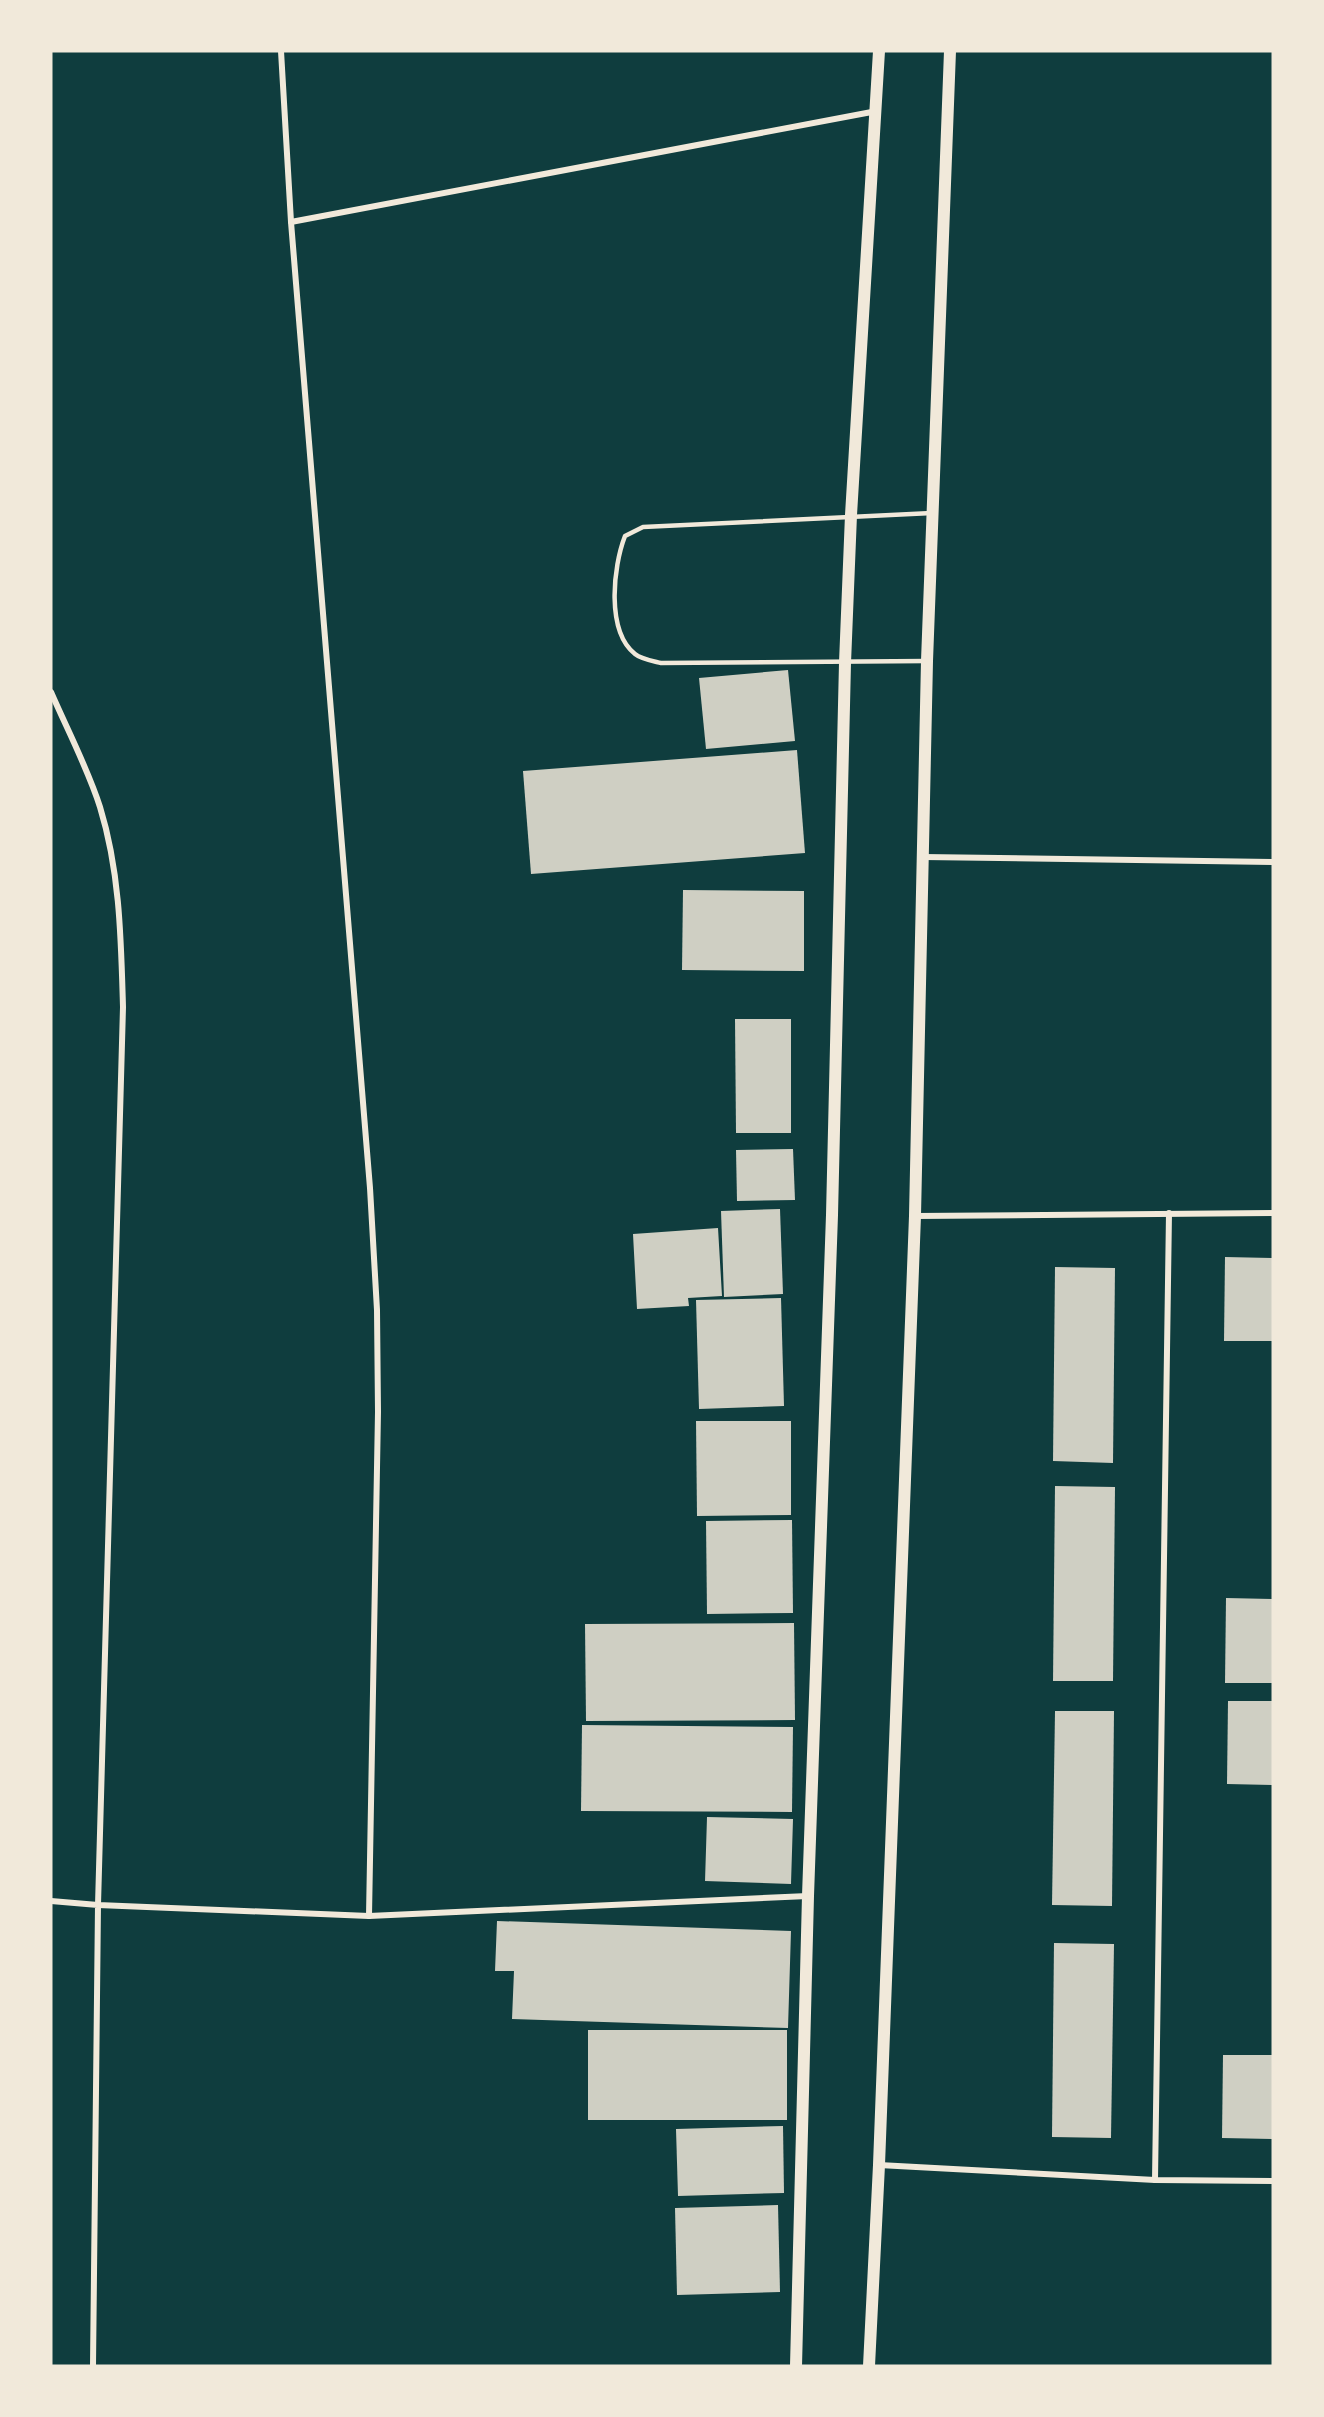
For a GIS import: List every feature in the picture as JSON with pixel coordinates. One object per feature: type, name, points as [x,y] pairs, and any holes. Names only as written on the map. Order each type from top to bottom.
[{"type":"main road","points":[[796,2366],[808,1896],[832,1227],[845,663],[851,515],[879,51]]},
{"type":"main road","points":[[869,2366],[879,2165],[915,1216],[921,857],[950,51]]},
{"type":"street","points":[[281,51],[291,222],[369,1176],[377,1310],[378,1412],[369,1916]]},
{"type":"street","points":[[291,222],[877,111]]},
{"type":"street","points":[[51,692],[99,805],[112,854],[120,912],[123,1007],[98,1905],[93,2366]]},
{"type":"street","points":[[921,857],[1273,862]]},
{"type":"street","points":[[915,1216],[1273,1213]]},
{"type":"street","points":[[1155,2180],[1169,1214]]},
{"type":"street","points":[[51,1901],[369,1916],[808,1896]]},
{"type":"street","points":[[879,2165],[1155,2180],[1273,2181]]},
{"type":"lane","points":[[927,661],[661,663],[636,655],[622,639],[615,618],[616,580],[618,553],[625,536],[643,527],[851,515],[932,513]]},
{"type":"building","points":[[788,670],[795,741],[706,749],[699,678]]},
{"type":"building","points":[[797,750],[805,853],[531,874],[523,771]]},
{"type":"building","points":[[683,890],[804,891],[804,971],[682,970]]},
{"type":"building","points":[[735,1019],[791,1019],[791,1133],[736,1133]]},
{"type":"building","points":[[793,1149],[795,1200],[737,1201],[736,1150]]},
{"type":"building","points":[[780,1209],[783,1294],[724,1297],[721,1211]]},
{"type":"building","points":[[718,1228],[722,1296],[688,1298],[689,1306],[637,1309],[633,1234]]},
{"type":"building","points":[[1225,1257],[1273,1258],[1273,1341],[1224,1341]]},
{"type":"building","points":[[1055,1267],[1115,1268],[1113,1463],[1053,1461]]},
{"type":"building","points":[[781,1298],[784,1406],[699,1409],[696,1300]]},
{"type":"building","points":[[696,1421],[791,1421],[791,1515],[697,1516]]},
{"type":"building","points":[[1055,1486],[1115,1487],[1113,1681],[1053,1681]]},
{"type":"building","points":[[792,1520],[793,1613],[707,1614],[706,1521]]},
{"type":"building","points":[[1226,1598],[1273,1599],[1273,1683],[1225,1683]]},
{"type":"building","points":[[794,1623],[795,1720],[586,1721],[585,1624]]},
{"type":"building","points":[[1228,1701],[1273,1701],[1273,1785],[1227,1784]]},
{"type":"building","points":[[1055,1711],[1114,1711],[1112,1906],[1052,1905]]},
{"type":"building","points":[[582,1725],[793,1727],[792,1812],[581,1811]]},
{"type":"building","points":[[707,1817],[793,1819],[791,1884],[705,1881]]},
{"type":"building","points":[[497,1921],[791,1931],[788,2028],[512,2019],[514,1971],[495,1971]]},
{"type":"building","points":[[1054,1943],[1114,1944],[1111,2138],[1052,2137]]},
{"type":"building","points":[[588,2030],[787,2030],[787,2120],[588,2120]]},
{"type":"building","points":[[1223,2055],[1273,2055],[1273,2139],[1222,2138]]},
{"type":"building","points":[[783,2126],[784,2193],[678,2196],[676,2129]]},
{"type":"building","points":[[778,2205],[780,2292],[677,2295],[675,2208]]}]
